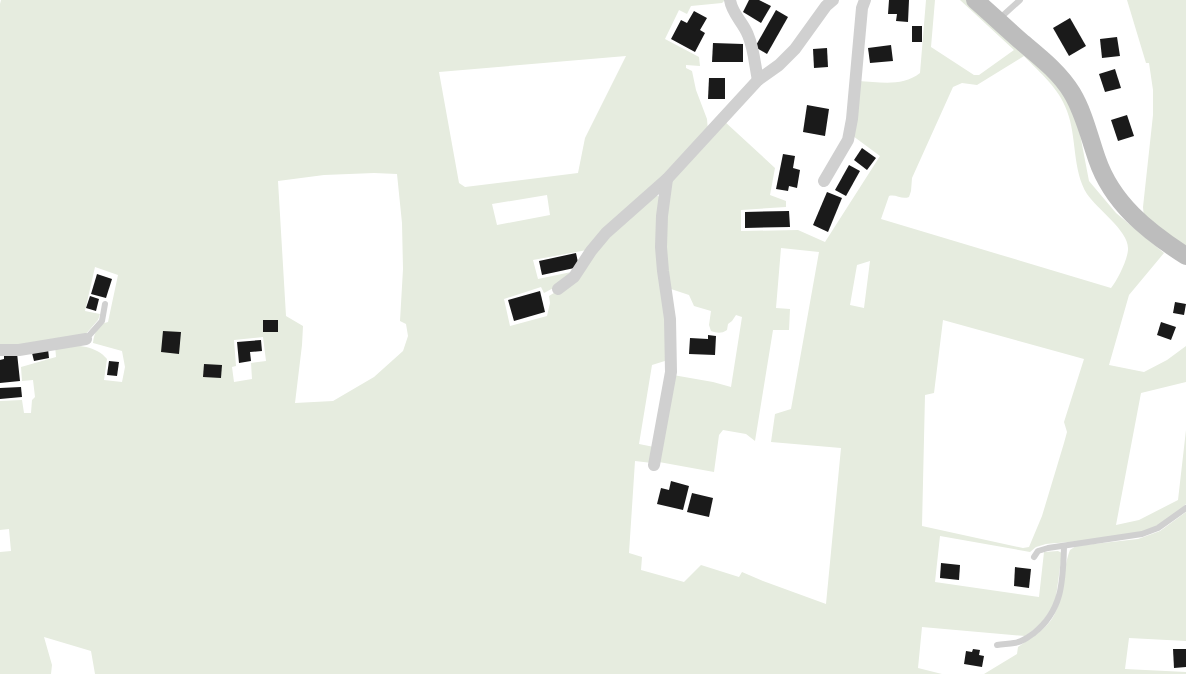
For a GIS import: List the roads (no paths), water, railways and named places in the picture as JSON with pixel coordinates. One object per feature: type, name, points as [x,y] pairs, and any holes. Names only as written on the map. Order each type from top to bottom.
[{"type":"main road","points":[[975,0],[1049,65],[1070,90],[1079,106],[1111,189],[1140,223],[1186,256]]},
{"type":"street","points":[[730,0],[736,16],[750,38],[758,80]]},
{"type":"street","points":[[558,289],[574,277],[606,233],[667,179],[758,80],[795,49],[833,0]]},
{"type":"street","points":[[824,181],[848,140],[865,0]]},
{"type":"street","points":[[654,466],[671,372],[670,319],[661,247],[667,179]]},
{"type":"street","points":[[0,350],[19,350],[86,340]]},
{"type":"lane","points":[[997,20],[1020,0]]},
{"type":"lane","points":[[86,340],[102,321],[105,304]]},
{"type":"lane","points":[[1034,557],[1038,551],[1048,548],[1142,534],[1158,528],[1186,508]]},
{"type":"lane","points":[[997,645],[1025,640],[1050,618],[1057,606],[1064,546]]}]
